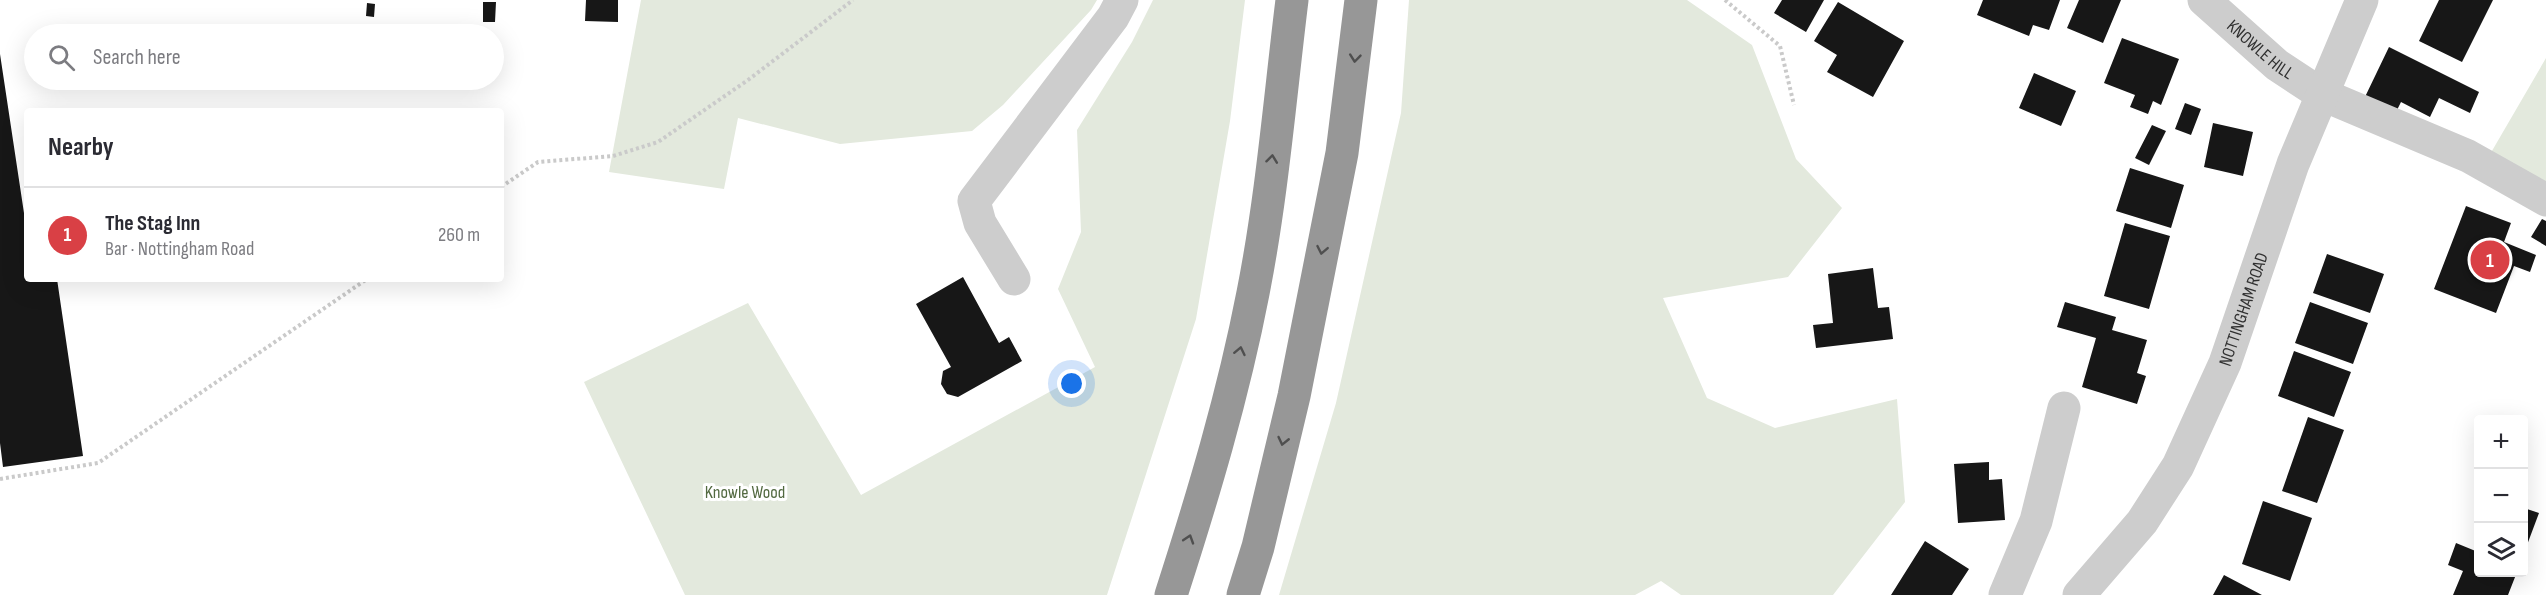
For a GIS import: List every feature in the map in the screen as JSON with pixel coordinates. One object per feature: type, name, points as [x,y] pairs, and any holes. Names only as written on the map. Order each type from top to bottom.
[{"type":"highway","points":[[1171,595],[1200,504],[1233,385],[1253,291],[1292,0]]},
{"type":"highway","points":[[1243,595],[1258,547],[1294,396],[1342,153],[1361,0]]},
{"type":"street","points":[[1014,279],[980,223],[974,201],[1113,17],[1122,0]]},
{"type":"street","name":"KNOWLE HILL","points":[[2204,0],[2277,65],[2321,94],[2468,156],[2546,200]]},
{"type":"street","name":"NOTTINGHAM ROAD","points":[[2079,595],[2142,522],[2178,466],[2224,363],[2293,164],[2362,0]]},
{"type":"street","points":[[2005,595],[2036,521],[2064,408]]},
{"type":"path","points":[[504,185],[538,162],[613,156],[657,142],[748,80],[853,0]]},
{"type":"path","points":[[1725,0],[1780,46],[1794,105]]},
{"type":"path","points":[[0,479],[98,463],[363,282]]},
{"type":"green space","points":[[641,0],[1097,0],[1091,10],[1003,105],[972,131],[840,144],[738,118],[724,189],[609,172]]},
{"type":"green space","name":"Knowle Wood","points":[[1153,0],[1245,0],[1230,121],[1196,319],[1107,595],[685,595],[584,382],[748,303],[861,495],[1095,367],[1058,289],[1081,232],[1077,130],[1132,42]]},
{"type":"green space","points":[[1409,0],[1687,0],[1752,45],[1796,159],[1842,208],[1788,277],[1663,298],[1707,398],[1775,428],[1897,399],[1905,502],[1833,595],[1681,595],[1661,581],[1635,595],[1279,595],[1336,403],[1401,113]]},
{"type":"green space","points":[[2546,58],[2546,188],[2489,156]]},
{"type":"building","points":[[586,0],[618,0],[618,22],[585,21]]},
{"type":"building","points":[[1782,0],[1824,0],[1806,32],[1774,13]]},
{"type":"building","points":[[1983,0],[2060,0],[2049,30],[2033,25],[2029,36],[1977,15]]},
{"type":"building","points":[[2079,0],[2121,0],[2103,43],[2067,28]]},
{"type":"building","points":[[2439,0],[2493,0],[2462,62],[2419,41]]},
{"type":"building","points":[[483,2],[496,2],[495,22],[483,22]]},
{"type":"building","points":[[1838,2],[1904,41],[1873,97],[1827,72],[1837,55],[1814,41]]},
{"type":"building","points":[[367,3],[375,4],[374,17],[366,16]]},
{"type":"building","points":[[2122,38],[2179,59],[2161,105],[2153,101],[2148,114],[2130,107],[2135,95],[2104,83]]},
{"type":"building","points":[[2389,47],[2479,92],[2470,113],[2439,98],[2430,117],[2401,102],[2395,114],[2364,99]]},
{"type":"building","points":[[0,54],[24,213],[24,282],[57,282],[83,456],[3,467],[0,443]]},
{"type":"building","points":[[2034,73],[2076,91],[2061,126],[2019,108]]},
{"type":"building","points":[[2185,103],[2201,109],[2191,135],[2175,129]]},
{"type":"building","points":[[2213,123],[2253,132],[2243,176],[2204,167]]},
{"type":"building","points":[[2152,125],[2166,131],[2149,165],[2135,158]]},
{"type":"building","points":[[2130,168],[2184,185],[2171,228],[2116,211]]},
{"type":"building","points":[[2466,206],[2511,223],[2504,242],[2536,255],[2530,272],[2514,266],[2496,313],[2434,289]]},
{"type":"building","points":[[2542,219],[2546,221],[2546,246],[2531,237]]},
{"type":"building","points":[[2125,223],[2170,236],[2149,309],[2104,296]]},
{"type":"building","points":[[2327,254],[2384,274],[2370,313],[2313,293]]},
{"type":"building","points":[[1873,268],[1878,308],[1889,307],[1893,339],[1816,348],[1813,325],[1833,323],[1828,274]]},
{"type":"building","points":[[963,277],[999,343],[1009,337],[1022,361],[958,397],[947,394],[941,384],[943,371],[951,367],[916,304]]},
{"type":"building","points":[[2065,302],[2116,317],[2112,330],[2147,340],[2137,373],[2146,376],[2137,404],[2082,387],[2096,338],[2057,327]]},
{"type":"building","points":[[2310,302],[2368,323],[2353,364],[2295,343]]},
{"type":"building","points":[[2294,351],[2351,372],[2334,417],[2278,396]]},
{"type":"building","points":[[2308,417],[2344,430],[2317,503],[2282,491]]},
{"type":"building","points":[[1989,462],[1989,480],[2002,479],[2005,520],[1958,523],[1954,464]]},
{"type":"building","points":[[2263,501],[2312,518],[2290,581],[2242,564]]},
{"type":"building","points":[[2528,509],[2539,513],[2528,542]]},
{"type":"building","points":[[1925,541],[1969,569],[1952,595],[1891,595]]},
{"type":"building","points":[[2456,543],[2474,550],[2474,577],[2515,577],[2508,595],[2453,595],[2463,571],[2448,565]]},
{"type":"building","points":[[2224,575],[2262,595],[2213,595]]},
{"type":"place","name":"The Stag Inn","points":[[2490,260]]}]
